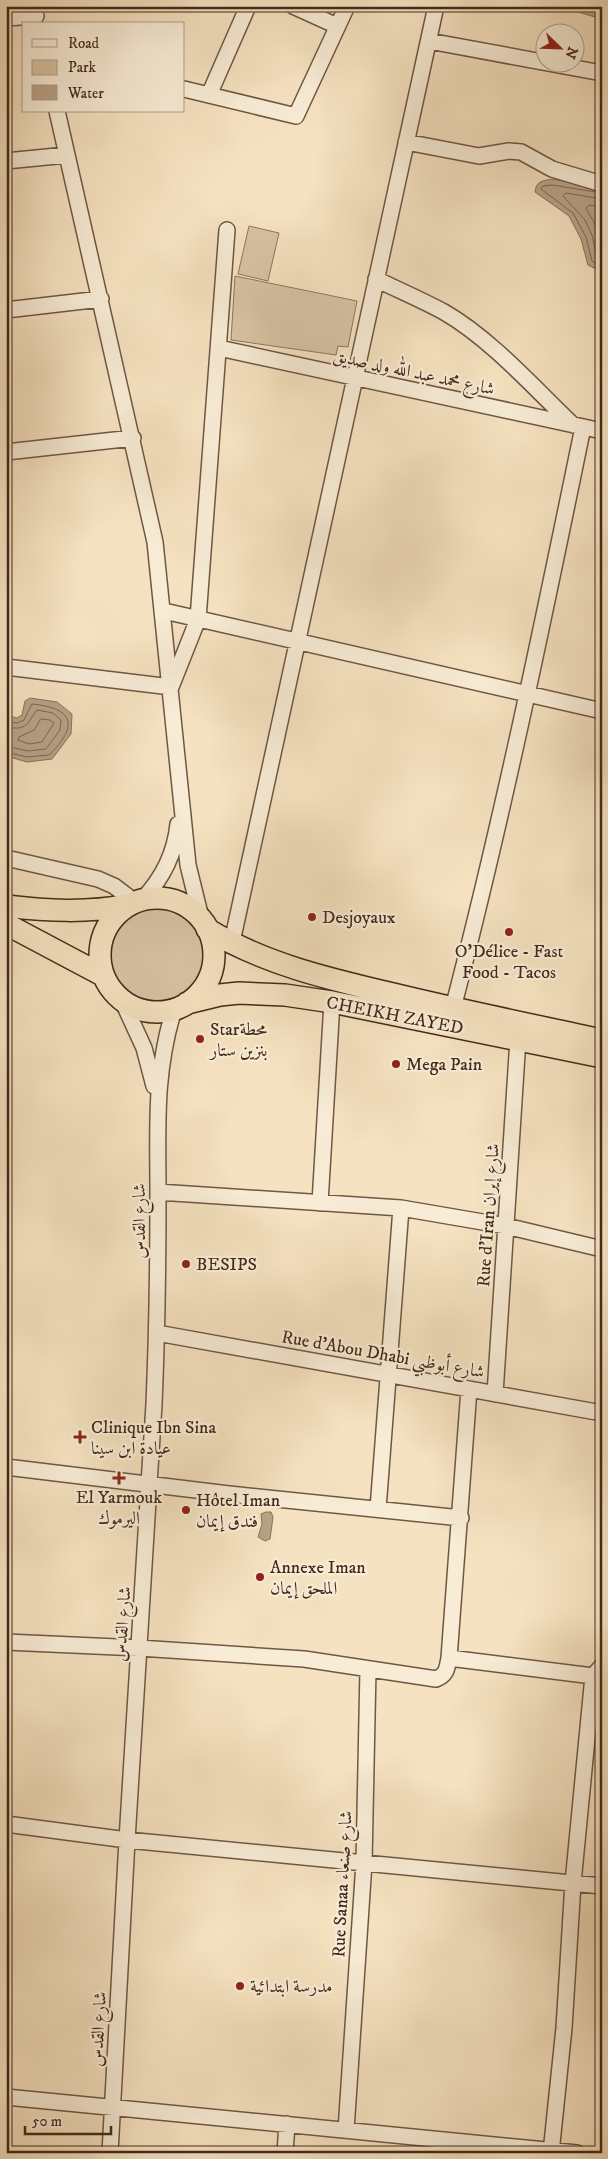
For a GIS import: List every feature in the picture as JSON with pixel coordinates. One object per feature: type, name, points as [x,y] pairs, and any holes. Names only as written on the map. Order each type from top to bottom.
[{"type":"highway","points":[[6,906],[68,912],[96,911],[135,902],[160,898],[179,902],[204,923],[213,945],[211,970],[205,985],[180,1006],[163,1011],[142,1010],[122,1000],[114,993],[104,976],[100,949],[103,936],[109,924],[135,902]]},
{"type":"highway","name":"CHEIKH ZAYED","points":[[204,923],[232,942],[281,965],[346,983],[602,1040]]},
{"type":"highway","points":[[6,924],[104,976]]},
{"type":"highway","name":"CHEIKH ZAYED","points":[[180,1006],[220,995],[257,992],[332,1002],[602,1057]]},
{"type":"street","points":[[209,95],[248,6]]},
{"type":"street","points":[[293,6],[337,26]]},
{"type":"street","points":[[185,89],[296,116],[346,6]]},
{"type":"street","points":[[232,942],[354,378],[430,41],[436,6]]},
{"type":"street","points":[[6,18],[36,15]]},
{"type":"street","points":[[430,41],[602,74]]},
{"type":"street","points":[[57,112],[156,542],[188,865],[204,923]]},
{"type":"street","points":[[406,142],[479,156],[509,151],[521,152],[552,169],[602,184]]},
{"type":"street","points":[[6,161],[67,155]]},
{"type":"street","points":[[171,687],[198,619],[227,230]]},
{"type":"street","points":[[376,279],[445,313],[469,330],[578,426],[529,692],[490,865],[453,1008]]},
{"type":"street","points":[[6,310],[101,299]]},
{"type":"street","name":"شارع محمد عبد الله ولد صديق","points":[[219,348],[602,432]]},
{"type":"street","points":[[6,452],[133,438]]},
{"type":"street","points":[[164,611],[529,692],[602,711]]},
{"type":"street","points":[[6,667],[171,687]]},
{"type":"street","points":[[6,858],[98,879],[114,886],[135,902],[155,886],[168,866],[176,840],[181,795]]},
{"type":"street","points":[[122,1000],[144,1048],[158,1097]]},
{"type":"street","points":[[320,1203],[332,1002]]},
{"type":"street","points":[[158,1097],[162,1052],[180,1006]]},
{"type":"street","name":"Rue d'Iran شارع إيران","points":[[495,1394],[518,1040]]},
{"type":"street","name":"شارع القدس","points":[[110,2153],[158,1333],[158,1097]]},
{"type":"street","points":[[158,1192],[401,1208],[506,1226],[602,1249]]},
{"type":"street","points":[[378,1509],[401,1208]]},
{"type":"street","name":"Rue d'Abou Dhabi شارع أبوظبي","points":[[158,1333],[602,1413]]},
{"type":"street","points":[[6,1642],[139,1648],[304,1659],[436,1679],[441,1677],[446,1673],[449,1658],[461,1518],[469,1389]]},
{"type":"street","points":[[6,1467],[229,1494],[461,1518]]},
{"type":"street","points":[[449,1658],[598,1671],[573,1883],[564,2028],[551,2152]]},
{"type":"street","name":"Rue Sanaa شارع صنعاء","points":[[346,2130],[364,1863],[368,1670]]},
{"type":"street","points":[[6,1824],[127,1840],[602,1886]]},
{"type":"street","points":[[6,2097],[113,2106],[551,2152],[577,2153]]},
{"type":"street","points":[[285,2153],[287,2124]]},
{"type":"green space","points":[[249,226],[279,233],[268,281],[238,274]]},
{"type":"green space","points":[[235,276],[357,301],[348,347],[338,346],[336,355],[231,340]]},
{"type":"green space","points":[[155,905],[175,909],[192,920],[203,937],[207,957],[203,977],[192,994],[175,1005],[155,1009],[135,1005],[118,994],[107,977],[103,957],[107,937],[118,920],[135,909]]},
{"type":"water","points":[[602,6],[602,15],[595,17],[561,7]]},
{"type":"water","points":[[552,179],[602,188],[602,272],[588,265],[581,239],[569,216],[535,192],[538,184]]},
{"type":"water","points":[[30,698],[57,702],[72,714],[71,734],[52,759],[27,762],[6,756],[6,715],[17,718],[22,715],[25,701]]},
{"type":"water","points":[[271,1512],[273,1517],[270,1539],[265,1541],[258,1537],[262,1524],[261,1514]]},
{"type":"place","name":"Desjoyaux","points":[[312,917]]},
{"type":"place","name":"O'Délice - Fast Food - Tacos","points":[[509,932]]},
{"type":"place","name":"Starمحطة بنزين ستار","points":[[200,1039]]},
{"type":"place","name":"Mega Pain","points":[[396,1064]]},
{"type":"place","name":"BESIPS","points":[[186,1264]]},
{"type":"place","name":"Clinique Ibn Sina عيادة ابن سينا","points":[[80,1437]]},
{"type":"place","name":"El Yarmouk اليرموك","points":[[119,1478]]},
{"type":"place","name":"Hôtel Iman فندق إيمان","points":[[186,1510]]},
{"type":"place","name":"Annexe Iman الملحق إيمان","points":[[260,1577]]},
{"type":"place","name":"مدرسة ابتدائية","points":[[240,1986]]}]
